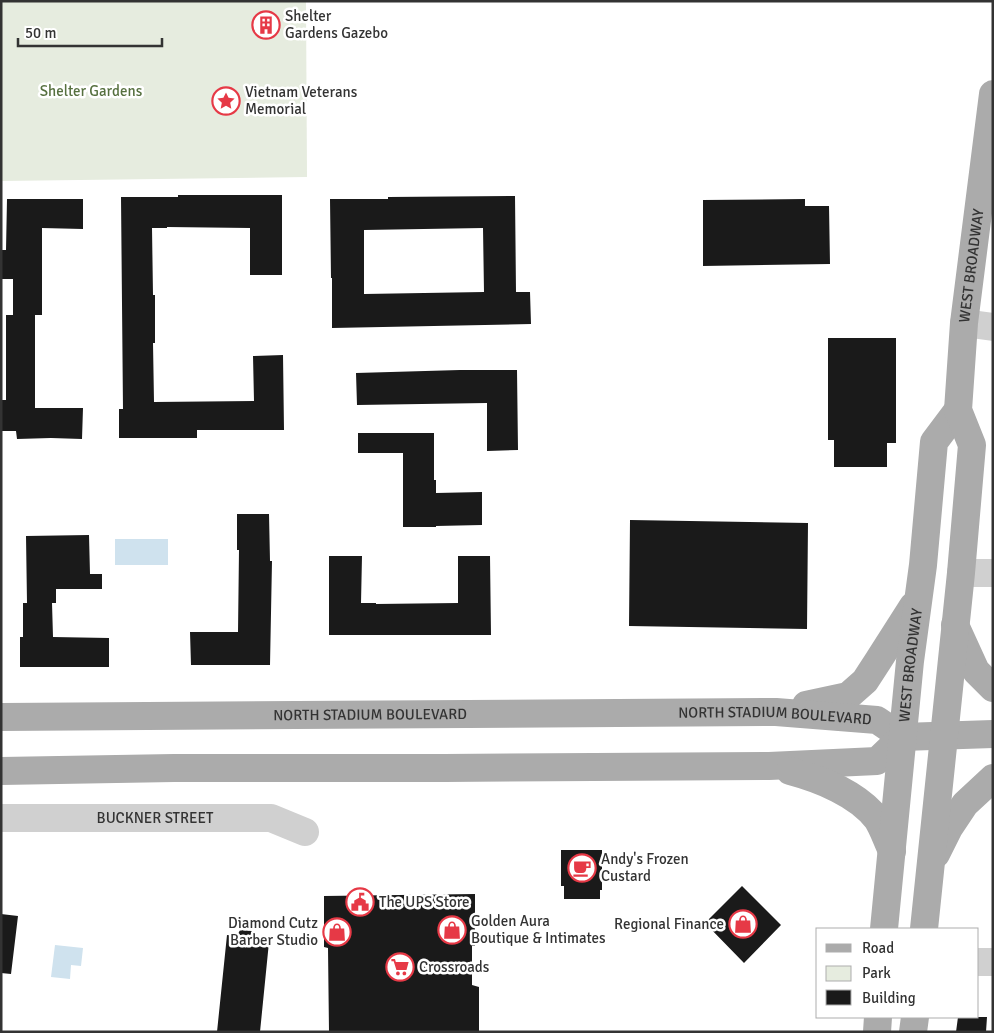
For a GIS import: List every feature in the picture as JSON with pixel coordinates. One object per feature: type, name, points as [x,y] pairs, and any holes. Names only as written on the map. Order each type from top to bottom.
[{"type":"main road","name":"WEST BROADWAY","points":[[924,928],[961,573],[972,445],[958,410],[964,323],[993,94]]},
{"type":"main road","name":"WEST BROADWAY","points":[[884,928],[910,661],[924,565],[934,442],[958,410]]},
{"type":"main road","points":[[776,712],[848,696],[865,681],[919,596]]},
{"type":"main road","points":[[955,625],[976,671],[993,688]]},
{"type":"main road","name":"NORTH STADIUM BOULEVARD","points":[[1,717],[776,712],[877,720],[902,737]]},
{"type":"main road","points":[[1,771],[174,768],[769,766],[877,761],[902,737],[993,734]]},
{"type":"main road","points":[[769,766],[808,776],[858,801],[877,820],[892,851]]},
{"type":"main road","points":[[931,865],[965,804],[993,778]]},
{"type":"main road","points":[[877,1032],[878,1018]]},
{"type":"main road","points":[[913,1032],[915,1018]]},
{"type":"street","points":[[964,323],[993,327]]},
{"type":"street","points":[[961,573],[993,573]]},
{"type":"street","name":"BUCKNER STREET","points":[[1,818],[271,818],[305,832]]},
{"type":"street","points":[[979,962],[993,962]]},
{"type":"green space","name":"Shelter Gardens","points":[[1,1],[306,1],[307,177],[1,181]]},
{"type":"water","points":[[115,539],[168,539],[168,565],[115,565]]},
{"type":"water","points":[[55,945],[83,948],[81,966],[71,965],[70,979],[51,977]]},
{"type":"building","name":"Shelter Gardens Gazebo","points":[[261,14],[271,14],[278,21],[277,32],[270,37],[258,36],[254,29],[254,21]]},
{"type":"building","points":[[178,195],[282,195],[282,275],[250,275],[250,228],[152,228],[153,295],[155,295],[155,343],[153,343],[154,402],[254,401],[253,356],[283,355],[284,430],[197,430],[197,438],[119,438],[119,409],[123,409],[121,197],[178,197]]},
{"type":"building","points":[[515,196],[516,292],[530,292],[531,324],[332,328],[330,199],[388,199],[388,197]],"holes":[[[483,228],[484,292],[364,294],[364,230]]]},
{"type":"building","points":[[7,199],[83,199],[83,229],[42,228],[42,315],[35,315],[35,408],[83,408],[82,439],[17,439],[16,431],[1,431],[1,400],[6,400],[6,315],[13,315],[13,279],[1,279],[1,250],[6,250]]},
{"type":"building","points":[[805,199],[805,206],[829,206],[830,264],[703,266],[703,200]]},
{"type":"building","points":[[828,338],[896,338],[896,443],[887,443],[887,467],[834,467],[834,440],[828,440]]},
{"type":"building","points":[[517,370],[518,450],[487,451],[487,403],[357,405],[356,373]]},
{"type":"building","points":[[358,433],[434,433],[434,480],[436,480],[436,493],[482,492],[482,525],[403,527],[403,453],[358,453]]},
{"type":"building","points":[[237,514],[269,514],[270,561],[272,561],[270,665],[191,665],[190,632],[238,632],[239,550],[237,550]]},
{"type":"building","points":[[630,520],[808,523],[807,629],[629,626]]},
{"type":"building","points":[[89,535],[90,574],[102,574],[102,589],[56,589],[56,603],[52,603],[53,637],[109,638],[109,667],[20,667],[20,637],[23,637],[23,603],[27,603],[26,536]]},
{"type":"building","points":[[329,556],[362,556],[361,603],[376,604],[458,603],[458,556],[490,556],[491,635],[329,635]]},
{"type":"building","name":"Andy's Frozen Custard","points":[[561,850],[602,850],[602,890],[600,890],[600,899],[564,899],[564,886],[561,886]]},
{"type":"building","points":[[742,886],[781,925],[744,963],[705,923]]},
{"type":"building","name":"Crossroads","points":[[475,894],[475,946],[472,946],[472,985],[479,987],[479,1032],[329,1032],[328,948],[324,947],[324,896]]},
{"type":"building","points":[[1,914],[18,916],[11,974],[1,973]]},
{"type":"building","points":[[240,930],[252,931],[251,940],[269,942],[260,1032],[217,1032],[227,935],[237,936]]},
{"type":"building","points":[[987,1017],[986,1032],[956,1032],[958,1018]]},
{"type":"place","name":"Shelter Gardens Gazebo","points":[[266,25]]},
{"type":"place","name":"Vietnam Veterans Memorial","points":[[226,101]]},
{"type":"place","name":"Andy's Frozen Custard","points":[[582,868]]},
{"type":"place","name":"The UPS Store","points":[[360,902]]},
{"type":"place","name":"Regional Finance","points":[[743,924]]},
{"type":"place","name":"Golden Aura Boutique & Intimates","points":[[452,930]]},
{"type":"place","name":"Diamond Cutz Barber Studio","points":[[337,932]]},
{"type":"place","name":"Crossroads","points":[[400,967]]}]
